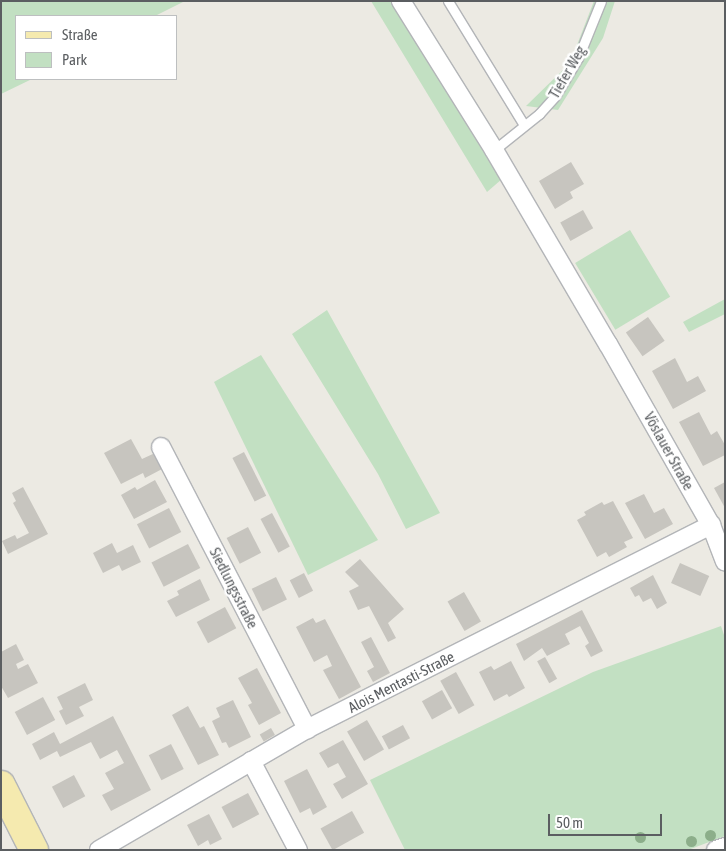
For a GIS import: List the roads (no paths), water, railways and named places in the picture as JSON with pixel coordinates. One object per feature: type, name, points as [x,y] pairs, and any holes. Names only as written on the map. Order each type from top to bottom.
[{"type":"main road","points":[[1,786],[34,850]]},
{"type":"street","name":"Vöslauer Straße","points":[[401,1],[494,150],[608,344],[710,525],[725,561]]},
{"type":"street","name":"Siedlungsstraße","points":[[161,447],[307,729]]},
{"type":"street","name":"Alois Mentasti-Straße","points":[[99,850],[307,729],[710,525]]},
{"type":"street","points":[[252,761],[298,850]]},
{"type":"street","points":[[716,850],[725,847]]},
{"type":"lane","points":[[448,1],[524,125]]},
{"type":"lane","name":"Tiefer Weg","points":[[494,150],[539,114],[556,95],[578,58],[601,1]]}]
